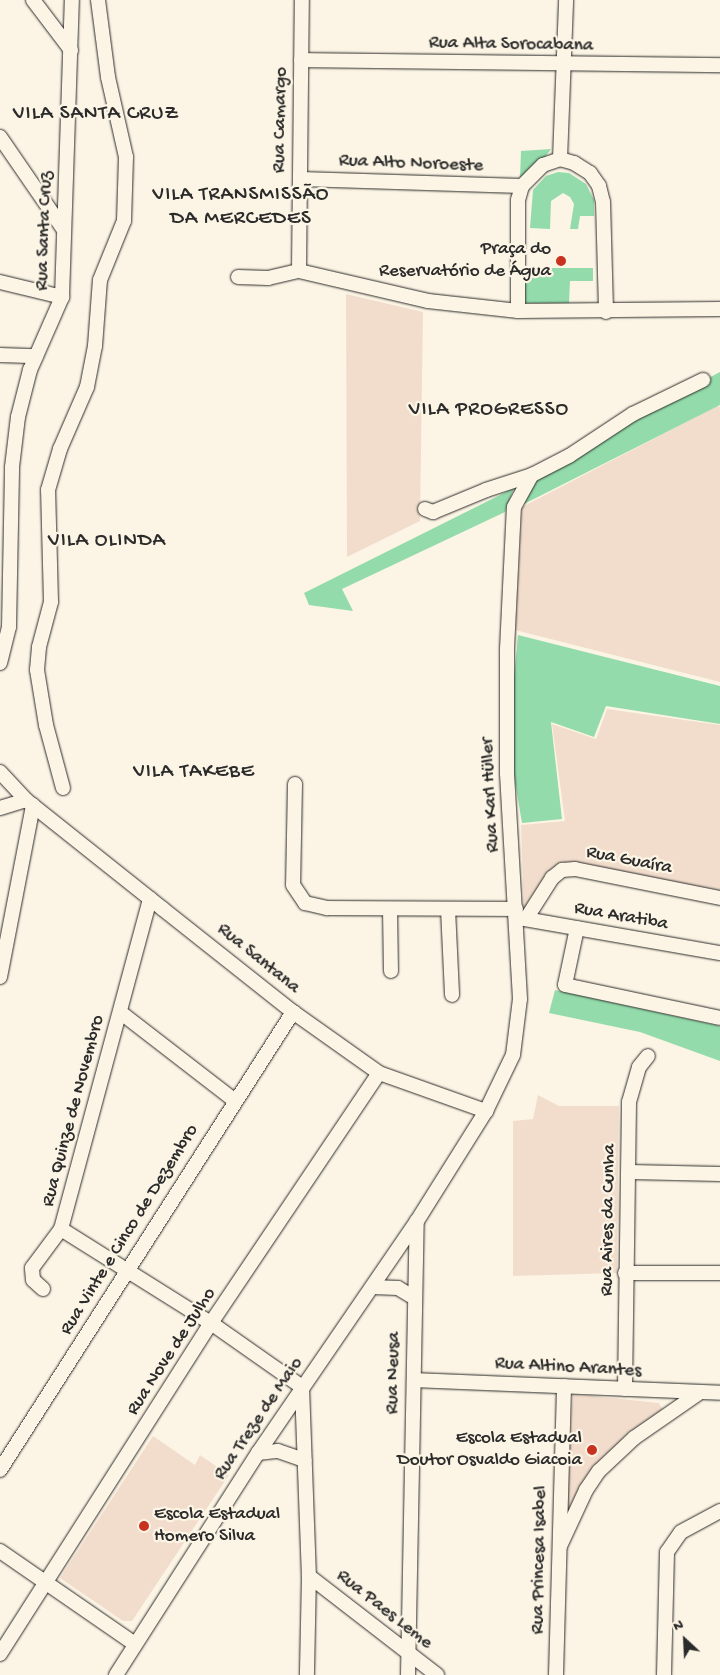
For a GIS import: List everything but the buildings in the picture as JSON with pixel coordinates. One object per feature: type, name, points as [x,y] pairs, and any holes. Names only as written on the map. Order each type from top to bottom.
[{"type":"street","points":[[33,0],[71,50]]},
{"type":"street","name":"Rua Santa Cruz","points":[[0,663],[9,627],[13,444],[18,417],[36,356],[62,297],[72,0]]},
{"type":"street","points":[[63,788],[46,726],[38,670],[39,647],[51,602],[48,490],[60,449],[87,388],[95,346],[100,280],[124,220],[126,157],[108,77],[98,0]]},
{"type":"street","name":"Rua Camargo","points":[[299,271],[302,0]]},
{"type":"street","points":[[560,159],[566,0]]},
{"type":"street","name":"Rua Alta Sorocabana","points":[[301,60],[720,65]]},
{"type":"street","points":[[0,137],[64,230]]},
{"type":"street","points":[[518,311],[518,200],[522,186],[543,165],[560,159],[574,162],[590,173],[598,186],[604,202],[606,312]]},
{"type":"street","name":"Rua Alto Noroeste","points":[[300,179],[522,186]]},
{"type":"street","points":[[238,277],[268,278],[299,271],[428,301],[518,311],[606,312],[720,309]]},
{"type":"street","points":[[0,282],[62,297]]},
{"type":"street","points":[[0,354],[36,356]]},
{"type":"street","points":[[425,509],[434,512],[486,490],[532,475],[633,414],[703,380]]},
{"type":"street","name":"Rua Karl Hüller","points":[[486,1111],[513,1055],[518,1028],[519,915],[507,773],[507,649],[514,507],[532,475]]},
{"type":"street","name":"Rua Santana","points":[[0,772],[29,803],[293,1012],[379,1073],[486,1111]]},
{"type":"street","name":"Rua Aratiba","points":[[295,784],[293,885],[305,903],[321,907],[448,909],[519,915],[576,928],[720,953]]},
{"type":"street","points":[[0,808],[29,803],[0,977]]},
{"type":"street","name":"Rua Guaíra","points":[[519,915],[552,878],[562,870],[575,869],[720,898]]},
{"type":"street","name":"Rua Quinze de Novembro","points":[[150,899],[61,1229],[212,1324],[302,1387]]},
{"type":"street","points":[[390,909],[391,972]]},
{"type":"street","points":[[448,909],[452,995]]},
{"type":"street","points":[[576,928],[565,985],[720,1018]]},
{"type":"street","points":[[120,1012],[234,1100]]},
{"type":"street","name":"Rua Vinte e Cinco de Dezembro","points":[[0,1470],[234,1100],[293,1012]]},
{"type":"street","name":"Rua Aires da Cunha","points":[[625,1389],[625,1272],[630,1172],[629,1102],[639,1067],[648,1056]]},
{"type":"street","name":"Rua Nove de Julho","points":[[0,1654],[212,1324],[379,1073]]},
{"type":"street","name":"Rua Treze de Maio","points":[[116,1675],[258,1453],[417,1221],[486,1111]]},
{"type":"street","points":[[630,1172],[720,1174]]},
{"type":"street","name":"Rua Neusa","points":[[408,1675],[414,1380],[413,1298],[417,1221]]},
{"type":"street","points":[[43,1289],[34,1280],[32,1268],[61,1229]]},
{"type":"street","points":[[625,1272],[720,1274]]},
{"type":"street","points":[[372,1287],[398,1288],[413,1298]]},
{"type":"street","name":"Rua Altino Arantes","points":[[414,1380],[720,1393]]},
{"type":"street","name":"Rua Princesa Isabel","points":[[556,1675],[557,1553],[564,1386]]},
{"type":"street","points":[[302,1387],[308,1576],[307,1675]]},
{"type":"street","points":[[557,1553],[586,1490],[599,1471],[634,1438],[699,1393]]},
{"type":"street","points":[[258,1453],[278,1451],[304,1460]]},
{"type":"street","points":[[664,1675],[667,1552],[681,1532],[720,1511]]},
{"type":"street","points":[[0,1551],[135,1644]]},
{"type":"street","name":"Rua Paes Leme","points":[[308,1576],[437,1675]]},
{"type":"shaded area","points":[[346,294],[423,312],[420,521],[347,557]]},
{"type":"shaded area","points":[[717,406],[720,407],[720,682],[515,630],[522,507]]},
{"type":"shaded area","points":[[607,709],[720,725],[720,894],[561,863],[524,912],[521,825],[565,821],[552,724],[596,739]]},
{"type":"shaded area","points":[[538,1095],[559,1106],[619,1106],[617,1273],[513,1276],[513,1121],[533,1119]]},
{"type":"shaded area","name":"Escola Estadual Doutor Osvaldo Giacoia","points":[[573,1394],[659,1403],[664,1412],[629,1432],[600,1468],[564,1526]]},
{"type":"shaded area","name":"Escola Estadual Homero Silva","points":[[153,1436],[195,1465],[200,1455],[229,1475],[132,1621],[123,1621],[60,1578]]},
{"type":"green space","points":[[551,149],[542,161],[520,179],[521,151]]},
{"type":"green space","points":[[558,172],[569,173],[586,184],[594,200],[594,216],[580,216],[578,229],[570,229],[574,204],[570,197],[563,193],[551,201],[550,229],[530,228],[533,190],[546,176]]},
{"type":"green space","points":[[525,268],[593,268],[593,281],[570,281],[569,303],[525,303]]},
{"type":"green space","points":[[720,372],[720,405],[522,505],[534,478],[636,416]]},
{"type":"green space","points":[[514,488],[505,512],[342,589],[353,611],[309,605],[304,593]]},
{"type":"green space","points":[[518,635],[720,686],[720,724],[606,706],[594,737],[551,722],[562,819],[522,823],[514,776],[511,708]]},
{"type":"green space","points":[[555,990],[720,1026],[720,1061],[640,1032],[549,1013]]},
{"type":"place","name":"Praça do Reservatório de Água","points":[[561,261]]},
{"type":"place","name":"Escola Estadual Doutor Osvaldo Giacoia","points":[[592,1450]]},
{"type":"place","name":"Escola Estadual Homero Silva","points":[[144,1526]]},
{"type":"district","name":"VILA SANTA CRUZ","points":[[96,115]]},
{"type":"district","name":"VILA TRANSMISSÃO DA MERCEDES","points":[[241,208]]},
{"type":"district","name":"VILA PROGRESSO","points":[[489,411]]},
{"type":"district","name":"VILA OLINDA","points":[[107,542]]},
{"type":"district","name":"VILA TAKEBE","points":[[194,773]]}]
